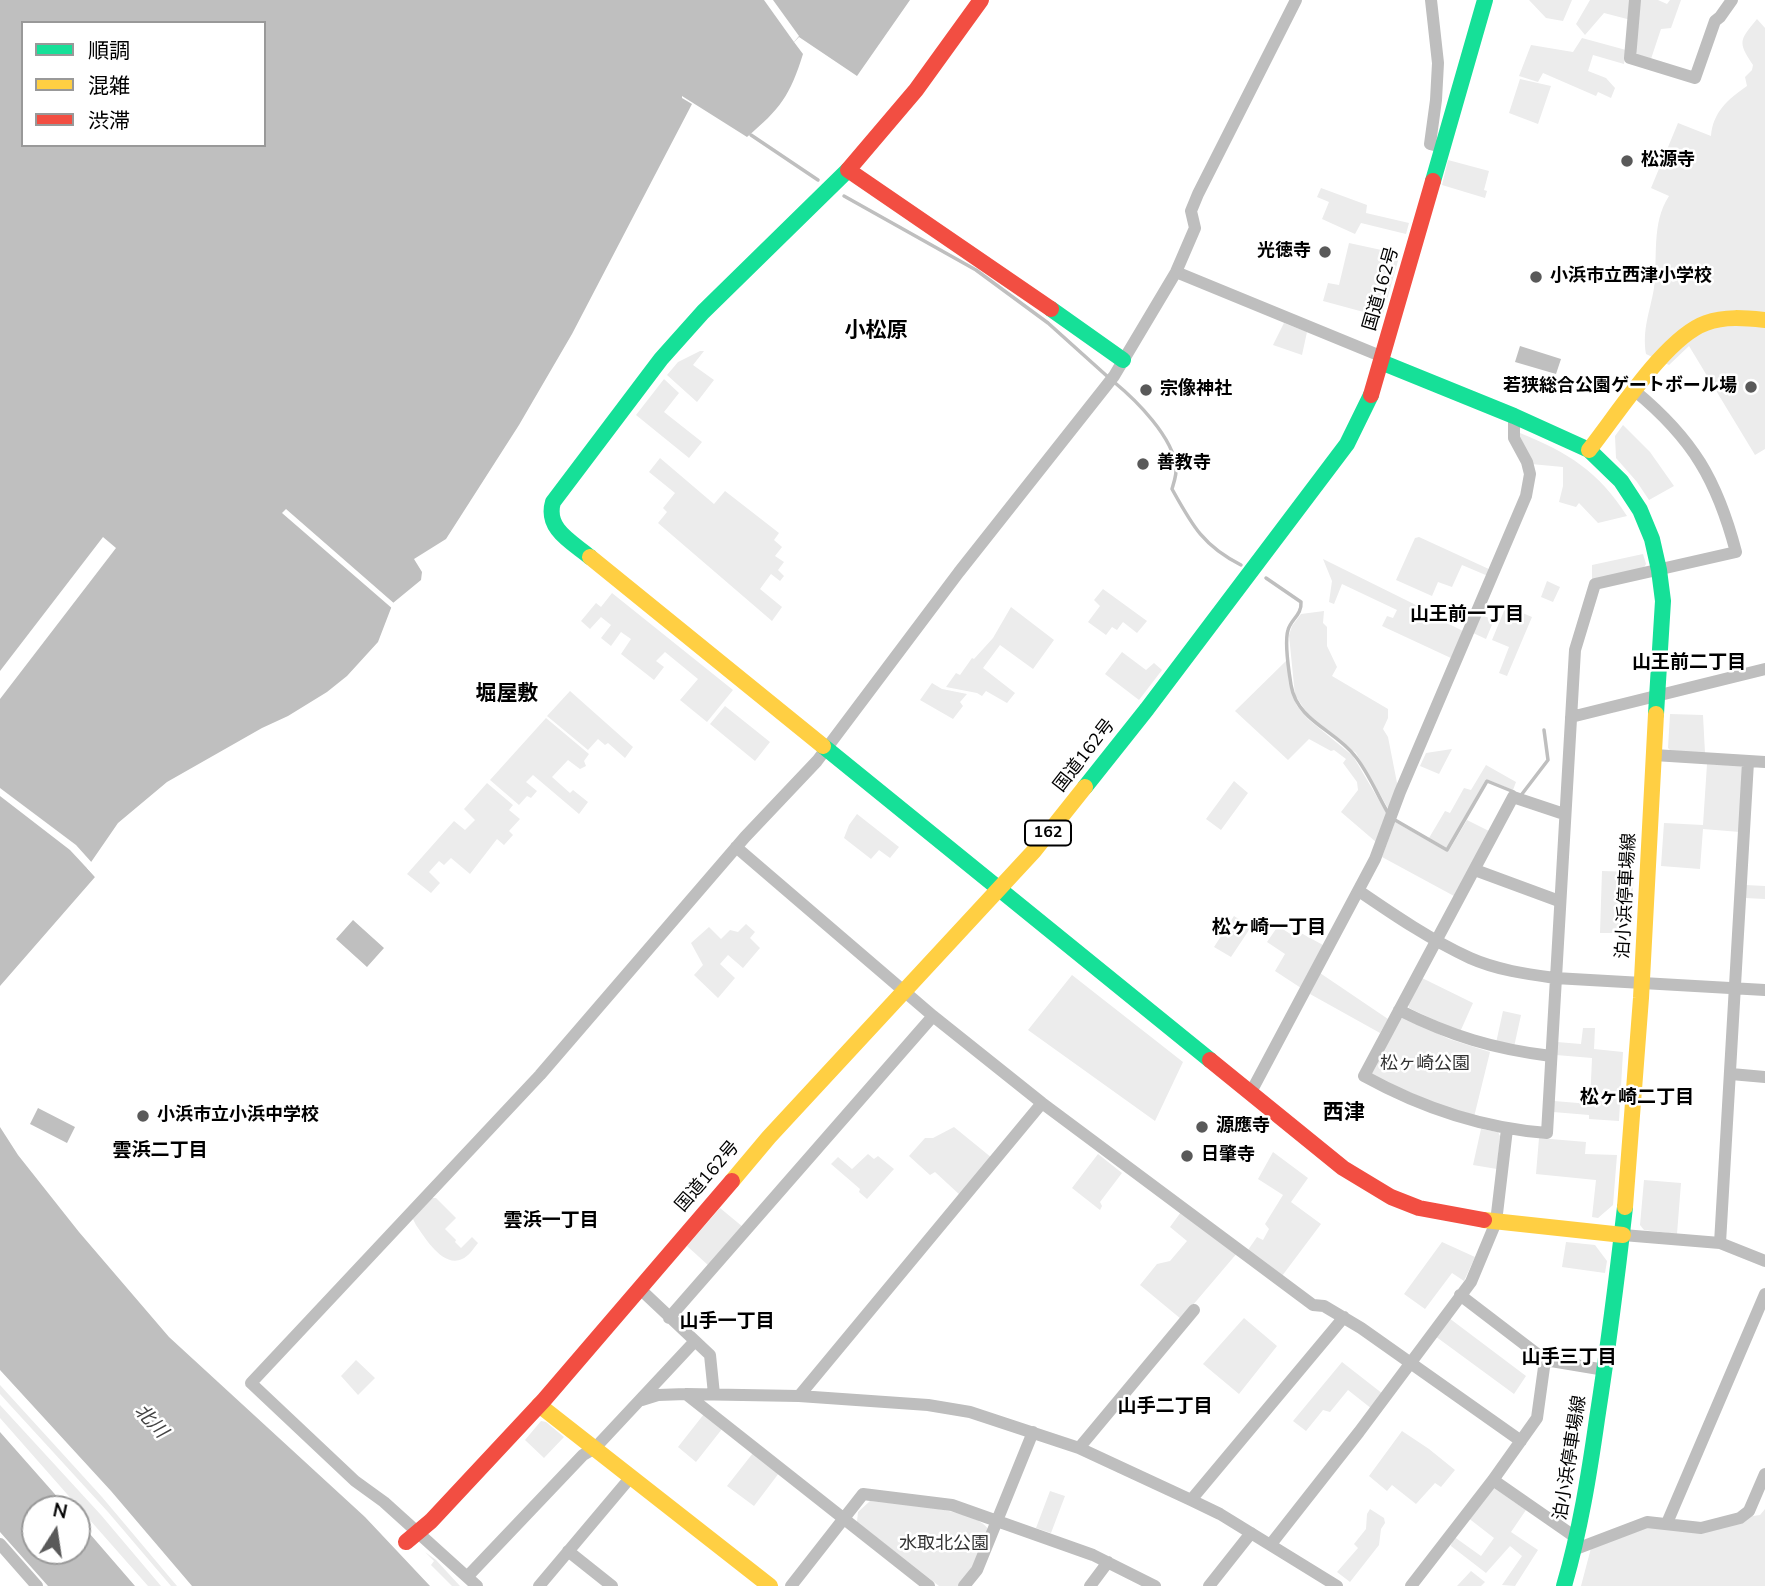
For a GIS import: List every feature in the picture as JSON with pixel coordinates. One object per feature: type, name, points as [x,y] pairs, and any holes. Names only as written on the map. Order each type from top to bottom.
[{"type":"main road","points":[[981,0],[916,90],[848,170],[704,312],[661,359],[556,498],[550,512],[552,524],[1343,1168],[1391,1197],[1419,1208],[1496,1222],[1623,1235]]},
{"type":"main road","name":"国道162号","points":[[412,1537],[431,1521],[539,1405],[769,1137],[1001,888],[1110,757],[1332,464],[1361,418],[1382,360],[1485,0]]},
{"type":"main road","points":[[848,170],[987,263],[1123,360]]},
{"type":"main road","points":[[1589,450],[1660,356],[1678,338],[1696,326],[1732,317],[1765,320]]},
{"type":"main road","name":"泊小浜停車場線","points":[[1382,360],[1589,450],[1621,481],[1640,510],[1652,539],[1660,570],[1663,601],[1623,1235],[1577,1544],[1564,1586]]},
{"type":"main road","points":[[539,1405],[770,1586]]},
{"type":"street","points":[[695,1341],[595,1448],[583,1455],[472,1581],[412,1537],[384,1502],[355,1481],[251,1383],[540,1075],[736,847],[802,779],[959,572],[1111,379],[1176,272],[1195,228],[1191,211],[1198,194],[1296,0]]},
{"type":"street","points":[[1431,0],[1437,63],[1436,100],[1430,144],[1442,148]]},
{"type":"street","points":[[1635,0],[1630,58],[1695,78],[1714,21],[1732,0]]},
{"type":"street","points":[[1176,272],[1382,360]]},
{"type":"street","points":[[1564,814],[1513,797],[1364,1076],[1430,1108],[1473,1122],[1547,1133],[1575,650],[1595,584],[1736,552],[1716,491],[1702,464],[1669,421],[1635,391]]},
{"type":"street","points":[[1251,1092],[1375,859],[1400,792],[1526,496],[1530,474],[1527,462],[1514,438],[1514,416]]},
{"type":"street","points":[[1571,717],[1765,669]]},
{"type":"street","points":[[1654,755],[1765,762]]},
{"type":"street","points":[[1720,1243],[1748,762]]},
{"type":"street","points":[[736,847],[933,1016],[1042,1104],[1312,1305],[1324,1306],[1344,1317],[1521,1441]]},
{"type":"street","points":[[1475,870],[1559,901]]},
{"type":"street","points":[[1359,891],[1437,941],[1472,959],[1497,967],[1555,978],[1765,990]]},
{"type":"street","points":[[1399,1010],[1462,1038],[1492,1047],[1551,1056]]},
{"type":"street","points":[[669,1318],[933,1016]]},
{"type":"street","points":[[1731,1074],[1765,1077]]},
{"type":"street","points":[[799,1396],[1042,1104]]},
{"type":"street","points":[[1270,1544],[1359,1432],[1409,1361],[1471,1282],[1496,1222],[1507,1129]]},
{"type":"street","points":[[1623,1235],[1720,1243],[1765,1261]]},
{"type":"street","points":[[639,1288],[710,1355],[714,1394]]},
{"type":"street","points":[[1667,1523],[1765,1294]]},
{"type":"street","points":[[1460,1295],[1545,1360],[1605,1370]]},
{"type":"street","points":[[1079,1448],[1194,1310]]},
{"type":"street","points":[[1191,1500],[1344,1317]]},
{"type":"street","points":[[1411,1586],[1537,1418],[1545,1360]]},
{"type":"street","points":[[642,1400],[658,1395],[686,1394],[799,1396],[928,1405],[971,1412],[1079,1448],[1191,1500],[1338,1586]]},
{"type":"street","points":[[686,1394],[929,1586]]},
{"type":"street","points":[[964,1586],[976,1570],[1033,1432]]},
{"type":"street","points":[[1493,1480],[1577,1544],[1647,1522],[1701,1528],[1740,1518],[1749,1511],[1765,1474]]},
{"type":"street","points":[[539,1586],[630,1478]]},
{"type":"street","points":[[791,1586],[863,1494],[951,1504],[1108,1562],[1155,1586]]},
{"type":"street","points":[[1209,1586],[1251,1533]]},
{"type":"street","points":[[0,1544],[37,1586]]},
{"type":"street","points":[[568,1551],[612,1586]]},
{"type":"street","points":[[1090,1586],[1108,1562]]},
{"type":"green space","points":[[1529,0],[1572,0],[1563,21],[1546,18]]},
{"type":"green space","points":[[1590,0],[1632,0],[1631,20],[1604,13],[1585,35],[1576,24]]},
{"type":"green space","points":[[1639,0],[1658,0],[1667,4],[1670,0],[1681,0],[1671,28],[1661,29],[1651,59],[1639,56],[1635,51]]},
{"type":"green space","points":[[1757,19],[1765,28],[1765,449],[1755,455],[1689,346],[1669,365],[1646,354],[1645,337],[1654,288],[1657,229],[1663,206],[1669,196],[1651,188],[1678,123],[1711,136],[1718,113],[1747,86],[1745,77],[1753,65],[1744,51],[1743,41]]},
{"type":"green space","points":[[1582,38],[1626,50],[1624,64],[1593,55],[1588,71],[1606,78],[1615,88],[1611,98],[1598,92],[1596,96],[1543,73],[1538,82],[1519,76],[1531,45],[1573,52]]},
{"type":"green space","points":[[1520,79],[1551,86],[1538,124],[1509,113]]},
{"type":"green space","points":[[1448,160],[1489,171],[1484,190],[1487,191],[1485,198],[1442,185]]},
{"type":"green space","points":[[1321,188],[1367,205],[1366,213],[1409,223],[1406,234],[1361,223],[1355,234],[1322,219],[1329,202],[1317,197]]},
{"type":"green space","points":[[1349,243],[1400,254],[1382,317],[1323,301],[1328,283],[1339,285]]},
{"type":"green space","points":[[1284,323],[1307,332],[1302,355],[1273,345]]},
{"type":"green space","points":[[704,351],[693,365],[714,380],[697,402],[667,375],[678,362]]},
{"type":"green space","points":[[664,379],[679,393],[664,412],[702,442],[689,458],[636,415]]},
{"type":"green space","points":[[1623,425],[1650,452],[1674,486],[1649,500],[1616,458],[1615,436]]},
{"type":"green space","points":[[1520,433],[1581,465],[1605,487],[1627,516],[1598,523],[1579,503],[1576,507],[1559,502],[1563,486],[1563,467],[1531,464],[1518,438]]},
{"type":"green space","points":[[660,458],[714,504],[725,491],[779,533],[774,540],[782,547],[775,556],[784,562],[778,570],[784,576],[780,581],[771,574],[760,589],[782,607],[772,621],[658,523],[667,512],[663,508],[675,493],[649,472]]},
{"type":"green space","points":[[1419,537],[1491,570],[1488,576],[1462,565],[1452,587],[1438,582],[1432,596],[1396,580],[1415,538]]},
{"type":"green space","points":[[1643,554],[1646,564],[1643,569],[1592,580],[1592,565]]},
{"type":"green space","points":[[1323,559],[1465,632],[1453,659],[1382,626],[1387,616],[1393,618],[1397,610],[1342,584],[1334,604],[1329,602],[1332,581]]},
{"type":"green space","points":[[1547,581],[1560,587],[1553,602],[1541,597]]},
{"type":"green space","points":[[1103,589],[1147,621],[1137,633],[1123,622],[1117,630],[1112,627],[1106,635],[1088,622],[1100,606],[1094,600]]},
{"type":"green space","points":[[612,593],[733,690],[707,722],[680,700],[698,679],[665,652],[656,661],[664,667],[654,680],[621,654],[631,639],[621,632],[611,646],[601,638],[611,625],[601,617],[590,629],[581,621],[596,603],[601,607]]},
{"type":"green space","points":[[1506,606],[1532,617],[1507,676],[1499,673],[1509,647],[1492,640]]},
{"type":"green space","points":[[1011,607],[1054,640],[1033,669],[1000,645],[983,668],[1015,693],[1007,703],[986,691],[982,696],[946,687],[956,673],[960,675],[972,658],[974,659],[993,638]]},
{"type":"green space","points":[[1324,611],[1327,646],[1337,667],[1332,676],[1388,709],[1388,718],[1383,729],[1388,737],[1398,788],[1389,810],[1356,753],[1307,713],[1295,695],[1289,635],[1292,626],[1301,614]]},
{"type":"green space","points":[[1479,614],[1494,620],[1486,639],[1471,632]]},
{"type":"green space","points":[[1122,652],[1146,670],[1154,663],[1162,670],[1139,700],[1105,674]]},
{"type":"green space","points":[[1287,660],[1289,684],[1297,706],[1308,719],[1353,756],[1387,814],[1376,842],[1341,812],[1358,790],[1357,782],[1343,763],[1346,759],[1334,750],[1331,751],[1309,739],[1288,760],[1235,711]]},
{"type":"green space","points":[[932,683],[942,689],[967,694],[960,702],[963,706],[953,719],[920,700]]},
{"type":"green space","points":[[570,691],[633,747],[625,758],[608,743],[605,745],[598,739],[588,750],[547,716]]},
{"type":"green space","points":[[725,706],[770,742],[755,761],[710,724]]},
{"type":"green space","points":[[1670,714],[1703,715],[1705,753],[1671,751],[1668,748]]},
{"type":"green space","points":[[546,718],[589,754],[584,761],[586,766],[580,769],[568,760],[552,777],[570,793],[573,790],[588,802],[579,814],[533,775],[526,782],[537,791],[531,798],[527,796],[519,805],[490,780]]},
{"type":"green space","points":[[1452,749],[1439,774],[1420,766],[1426,753]]},
{"type":"green space","points":[[1707,764],[1741,766],[1744,770],[1740,832],[1703,829],[1700,869],[1661,866],[1664,823],[1703,825]]},
{"type":"green space","points":[[1486,765],[1516,782],[1513,790],[1486,779],[1447,848],[1429,838],[1445,811],[1450,813],[1464,788],[1471,790]]},
{"type":"green space","points":[[1234,781],[1248,793],[1221,830],[1206,819]]},
{"type":"green space","points":[[487,783],[513,805],[509,810],[520,819],[509,831],[513,835],[504,845],[497,839],[470,874],[451,858],[444,865],[439,861],[429,872],[440,883],[431,893],[407,874],[454,821],[465,830],[475,820],[464,809]]},
{"type":"green space","points":[[857,814],[899,847],[890,858],[879,850],[871,859],[844,838]]},
{"type":"green space","points":[[1467,820],[1489,831],[1454,896],[1382,857],[1395,822],[1448,852]]},
{"type":"green space","points":[[1602,871],[1634,872],[1631,919],[1620,918],[1619,933],[1600,933]]},
{"type":"green space","points":[[1745,885],[1765,886],[1765,899],[1745,898]]},
{"type":"green space","points":[[1234,916],[1251,927],[1231,957],[1214,947]]},
{"type":"green space","points":[[746,924],[755,932],[750,938],[760,948],[743,968],[728,955],[720,964],[735,978],[718,998],[694,975],[703,965],[691,943],[709,927],[721,939],[730,930],[738,932]]},
{"type":"green space","points":[[1278,926],[1292,935],[1299,932],[1323,945],[1301,988],[1275,971],[1285,954],[1267,942]]},
{"type":"green space","points":[[1320,973],[1388,1019],[1380,1033],[1310,994]]},
{"type":"green space","points":[[1072,975],[1183,1062],[1155,1121],[1028,1030]]},
{"type":"green space","points":[[1422,978],[1473,1003],[1460,1032],[1409,1008],[1408,1003]]},
{"type":"green space","points":[[1503,1011],[1521,1015],[1514,1047],[1496,1043]]},
{"type":"green space","name":"松ヶ崎公園","points":[[1404,1017],[1449,1039],[1490,1052],[1474,1117],[1455,1112],[1373,1076],[1371,1071],[1400,1019]]},
{"type":"green space","points":[[1583,1028],[1595,1028],[1594,1049],[1623,1052],[1619,1121],[1553,1112],[1554,1101],[1590,1104],[1592,1058],[1556,1055],[1557,1042],[1581,1044]]},
{"type":"green space","points":[[954,1127],[992,1158],[960,1195],[935,1172],[930,1175],[909,1156],[925,1138],[933,1138]]},
{"type":"green space","points":[[1481,1129],[1498,1132],[1500,1136],[1497,1169],[1473,1165]]},
{"type":"green space","points":[[1539,1138],[1586,1142],[1585,1154],[1617,1155],[1613,1205],[1598,1218],[1592,1217],[1596,1180],[1536,1174]]},
{"type":"green space","points":[[1273,1152],[1308,1178],[1291,1202],[1321,1224],[1282,1276],[1248,1250],[1257,1237],[1263,1240],[1269,1229],[1265,1224],[1283,1195],[1258,1179]]},
{"type":"green space","points":[[868,1154],[874,1159],[878,1156],[894,1169],[867,1199],[859,1192],[860,1189],[831,1164],[838,1157],[852,1169]]},
{"type":"green space","points":[[1098,1154],[1122,1173],[1100,1202],[1100,1210],[1072,1188]]},
{"type":"green space","points":[[1644,1180],[1681,1183],[1677,1234],[1644,1230],[1640,1225]]},
{"type":"green space","points":[[432,1198],[436,1198],[456,1218],[445,1229],[461,1248],[472,1237],[478,1243],[464,1258],[455,1261],[441,1256],[416,1225],[413,1219]]},
{"type":"green space","points":[[720,1208],[743,1227],[709,1266],[687,1246]]},
{"type":"green space","points":[[1181,1212],[1238,1252],[1181,1319],[1140,1285],[1157,1264],[1170,1261],[1187,1241],[1170,1227]]},
{"type":"green space","points":[[1442,1242],[1475,1257],[1464,1281],[1452,1273],[1425,1309],[1404,1294]]},
{"type":"green space","points":[[1566,1242],[1595,1245],[1607,1261],[1605,1273],[1562,1267]]},
{"type":"green space","points":[[1244,1318],[1277,1346],[1239,1394],[1203,1364]]},
{"type":"green space","points":[[1449,1318],[1526,1376],[1514,1394],[1435,1336]]},
{"type":"green space","points":[[356,1360],[375,1378],[358,1395],[341,1376]]},
{"type":"green space","points":[[1342,1362],[1383,1394],[1372,1409],[1348,1390],[1330,1412],[1323,1410],[1306,1431],[1293,1421]]},
{"type":"green space","points":[[0,1385],[102,1497],[177,1586],[171,1586],[108,1512],[0,1394]]},
{"type":"green space","points":[[0,1405],[83,1495],[68,1495],[0,1418]]},
{"type":"green space","points":[[704,1414],[722,1429],[696,1462],[678,1447]]},
{"type":"green space","points":[[541,1421],[564,1437],[544,1458],[525,1440]]},
{"type":"green space","points":[[1402,1431],[1455,1470],[1441,1487],[1435,1483],[1416,1504],[1392,1485],[1387,1491],[1369,1476]]},
{"type":"green space","points":[[753,1453],[779,1473],[754,1506],[727,1486]]},
{"type":"green space","points":[[1494,1488],[1526,1510],[1511,1532],[1538,1550],[1515,1586],[1502,1585],[1522,1556],[1510,1546],[1486,1573],[1451,1546],[1453,1536],[1481,1556],[1494,1538],[1467,1517]]},
{"type":"green space","points":[[1050,1491],[1065,1496],[1051,1533],[1036,1528]]},
{"type":"green space","name":"水取北公園","points":[[870,1501],[952,1512],[981,1522],[988,1529],[972,1568],[958,1586],[939,1586],[857,1522],[858,1512]]},
{"type":"green space","points":[[91,1504],[161,1586],[148,1586],[91,1521]]},
{"type":"green space","points":[[1370,1509],[1384,1518],[1379,1545],[1350,1582],[1337,1572],[1358,1548],[1354,1544],[1366,1529]]},
{"type":"green space","points":[[1765,1509],[1765,1586],[1581,1586],[1591,1548],[1644,1528],[1666,1528],[1760,1515]]},
{"type":"green space","points":[[425,1552],[460,1586],[452,1586],[431,1565],[434,1561]]},
{"type":"green space","points":[[1471,1571],[1485,1582],[1481,1586],[1457,1586]]},
{"type":"water","points":[[0,0],[910,0],[857,76],[799,37],[794,42],[803,54],[788,91],[776,110],[747,137],[682,96],[692,104],[572,334],[519,425],[446,539],[414,559],[422,572],[421,580],[393,603],[378,642],[347,676],[327,692],[167,782],[118,823],[87,868],[95,877],[0,986]]},
{"type":"water","points":[[1520,346],[1561,359],[1556,374],[1515,362]]},
{"type":"water","points":[[353,920],[384,948],[367,967],[336,939]]},
{"type":"water","points":[[38,1108],[75,1127],[67,1143],[30,1124]]},
{"type":"water","name":"北川","points":[[0,1127],[18,1155],[79,1232],[169,1337],[365,1517],[430,1586],[192,1586],[111,1491],[0,1370]]},
{"type":"water","points":[[0,1432],[56,1495],[21,1495],[21,1556],[0,1532]]},
{"type":"water","points":[[91,1535],[135,1586],[48,1586],[29,1565],[91,1565]]},
{"type":"pier","points":[[764,0],[773,0],[799,36],[794,42]]},
{"type":"pier","points":[[286,509],[396,605],[394,610],[282,513]]},
{"type":"pier","points":[[103,537],[116,548],[0,699],[0,671]]},
{"type":"pier","points":[[0,788],[76,845],[94,865],[91,868],[98,875],[97,879],[70,850],[0,796]]},
{"type":"waterway","points":[[751,135],[818,180]]},
{"type":"waterway","points":[[844,196],[976,270],[1048,323],[1108,377]]},
{"type":"waterway","points":[[1114,382],[1142,409],[1168,444],[1176,467],[1172,489],[1193,524],[1217,550],[1241,565]]},
{"type":"waterway","points":[[1266,578],[1301,602],[1300,610],[1289,626],[1287,636],[1288,665],[1295,697],[1309,716],[1355,756],[1388,813]]},
{"type":"waterway","points":[[1522,794],[1548,760],[1544,730]]},
{"type":"waterway","points":[[1395,820],[1447,850],[1487,781],[1514,792]]},
{"type":"traffic: fast","points":[[1433,181],[1485,0]]},
{"type":"traffic: fast","points":[[590,557],[556,527],[552,512],[553,502],[661,359],[703,312],[848,170]]},
{"type":"traffic: fast","points":[[1051,309],[1123,360]]},
{"type":"traffic: fast","points":[[1381,362],[1589,450],[1621,481],[1640,510],[1652,539],[1659,570],[1663,601],[1656,714]]},
{"type":"traffic: fast","points":[[1085,787],[1347,444],[1371,395]]},
{"type":"traffic: fast","points":[[823,746],[1210,1060]]},
{"type":"traffic: fast","points":[[1564,1586],[1591,1461],[1625,1207]]},
{"type":"traffic: slow","points":[[1589,450],[1659,360],[1691,331],[1720,319],[1765,320]]},
{"type":"traffic: slow","points":[[590,557],[823,746]]},
{"type":"traffic: slow","points":[[1625,1207],[1641,998],[1656,714]]},
{"type":"traffic: slow","points":[[732,1181],[769,1137],[1034,851],[1085,787]]},
{"type":"traffic: slow","points":[[1484,1220],[1623,1235]]},
{"type":"traffic: slow","points":[[539,1405],[770,1586]]},
{"type":"traffic: jam","points":[[981,0],[916,90],[848,170],[1051,309]]},
{"type":"traffic: jam","points":[[1371,395],[1433,181]]},
{"type":"traffic: jam","points":[[1210,1060],[1343,1168],[1391,1197],[1419,1208],[1484,1220]]},
{"type":"traffic: jam","points":[[406,1542],[431,1521],[544,1400],[732,1181]]},
{"type":"place","name":"松源寺","points":[[1627,161]]},
{"type":"place","name":"光徳寺","points":[[1325,252]]},
{"type":"place","name":"小浜市立西津小学校","points":[[1536,277]]},
{"type":"place","name":"若狭総合公園ゲートボール場","points":[[1751,387]]},
{"type":"place","name":"宗像神社","points":[[1146,390]]},
{"type":"place","name":"善教寺","points":[[1143,464]]},
{"type":"place","name":"小浜市立小浜中学校","points":[[143,1116]]},
{"type":"place","name":"源應寺","points":[[1202,1127]]},
{"type":"place","name":"日肇寺","points":[[1187,1156]]},
{"type":"district","name":"小松原","points":[[876,332]]},
{"type":"district","name":"山王前一丁目","points":[[1467,615]]},
{"type":"district","name":"山王前二丁目","points":[[1689,663]]},
{"type":"district","name":"堀屋敷","points":[[507,695]]},
{"type":"district","name":"松ヶ崎一丁目","points":[[1269,928]]},
{"type":"district","name":"松ヶ崎二丁目","points":[[1637,1098]]},
{"type":"district","name":"西津","points":[[1344,1114]]},
{"type":"district","name":"雲浜二丁目","points":[[160,1151]]},
{"type":"district","name":"雲浜一丁目","points":[[551,1221]]},
{"type":"district","name":"山手一丁目","points":[[727,1322]]},
{"type":"district","name":"山手三丁目","points":[[1569,1358]]},
{"type":"district","name":"山手二丁目","points":[[1165,1407]]}]
